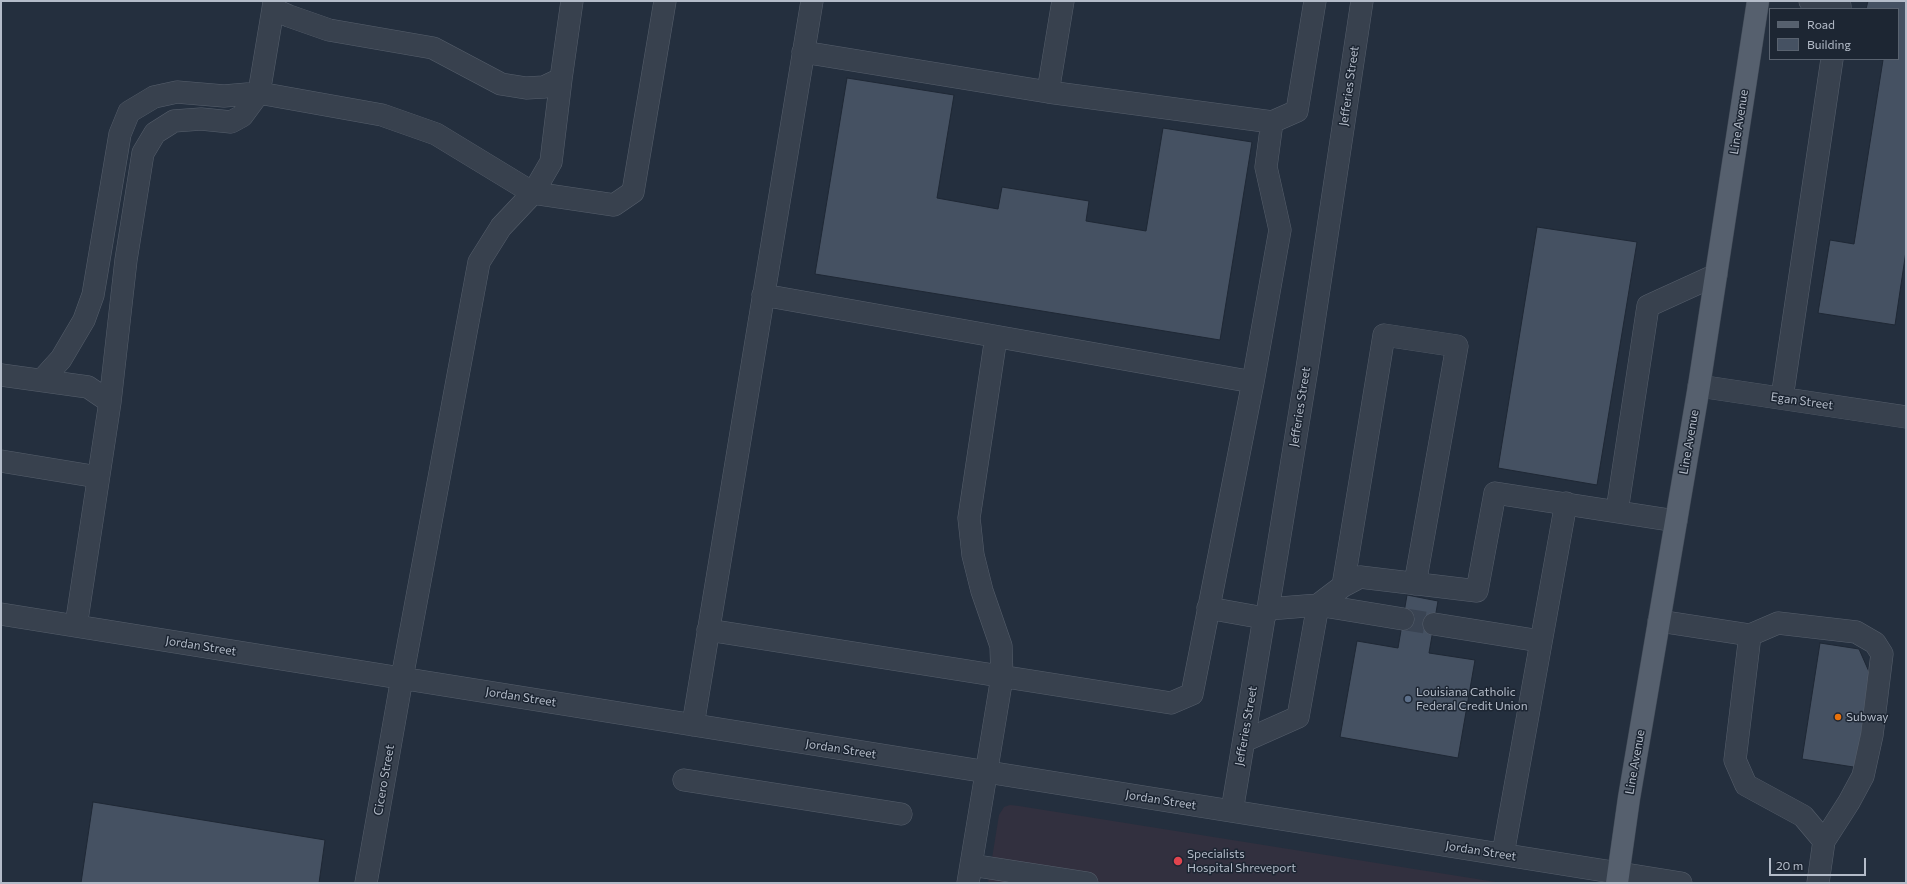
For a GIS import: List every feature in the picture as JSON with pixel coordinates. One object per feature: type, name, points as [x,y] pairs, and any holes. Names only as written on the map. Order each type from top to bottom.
[{"type":"main road","name":"Line Avenue","points":[[1618,878],[1629,798],[1699,386],[1758,1]]},
{"type":"street","name":"Cicero Street","points":[[366,883],[402,678],[479,262],[501,227],[533,193],[551,162],[572,1]]},
{"type":"street","points":[[42,380],[61,359],[84,320],[93,294],[120,134],[129,112],[154,97],[177,92],[224,96],[259,93],[382,115],[436,134],[533,193],[614,204],[633,192],[665,1]]},
{"type":"street","points":[[693,725],[812,1]]},
{"type":"street","points":[[1048,92],[1063,1]]},
{"type":"street","points":[[803,52],[1048,92],[1272,122],[1297,110],[1315,1]]},
{"type":"street","name":"Jefferies Street","points":[[1232,811],[1308,362],[1362,1]]},
{"type":"street","points":[[1810,1],[1840,5]]},
{"type":"street","points":[[76,626],[110,402],[126,260],[143,153],[156,133],[174,121],[201,119],[231,122],[242,116],[259,93],[274,5],[329,30],[433,48],[501,84],[526,88],[544,87],[561,79]]},
{"type":"street","points":[[1782,398],[1832,60]]},
{"type":"street","points":[[708,630],[1171,703],[1192,694],[1253,382],[1280,230],[1266,167],[1272,122]]},
{"type":"street","points":[[1617,511],[1648,306],[1716,275]]},
{"type":"street","points":[[763,295],[1253,382]]},
{"type":"street","points":[[1342,586],[1384,335],[1457,346],[1415,584]]},
{"type":"street","points":[[996,336],[969,518],[976,569],[1001,646],[1002,677],[970,874],[1087,883]]},
{"type":"street","points":[[1,375],[88,387],[110,402]]},
{"type":"street","name":"Egan Street","points":[[1699,386],[1906,417]]},
{"type":"street","points":[[1,461],[98,477]]},
{"type":"street","points":[[1244,741],[1298,717],[1318,605],[1342,586],[1360,577],[1477,591],[1495,493],[1676,521]]},
{"type":"street","points":[[1503,854],[1540,641],[1566,503]]},
{"type":"street","points":[[1208,608],[1266,614],[1318,605],[1403,619]]},
{"type":"street","name":"Jordan Street","points":[[1,614],[1503,854],[1618,878],[1681,883]]},
{"type":"street","points":[[1659,621],[1750,635],[1778,623],[1856,632],[1875,643],[1882,654],[1872,735],[1863,776],[1849,802],[1824,841],[1818,883]]},
{"type":"street","points":[[1434,624],[1540,641]]},
{"type":"street","points":[[1750,635],[1735,760],[1746,785],[1803,816],[1824,841]]},
{"type":"street","points":[[684,780],[901,814]]},
{"type":"shaded area","name":"Specialists Hospital Shreveport","points":[[1010,805],[1502,883],[988,883],[999,815],[1004,807]]},
{"type":"building","points":[[1868,1],[1906,1],[1906,251],[1895,325],[1818,313],[1830,240],[1854,244],[1883,60],[1899,60],[1899,8],[1866,8]]},
{"type":"building","points":[[847,78],[954,95],[937,198],[998,209],[1002,187],[1089,201],[1086,221],[1146,231],[1163,128],[1252,142],[1220,340],[815,274]]},
{"type":"building","points":[[1537,227],[1637,242],[1597,485],[1498,468]]},
{"type":"building","name":"Louisiana Catholic Federal Credit Union","points":[[1407,595],[1438,601],[1429,653],[1475,660],[1458,758],[1340,737],[1357,641],[1398,648]]},
{"type":"building","name":"Subway","points":[[1820,643],[1859,649],[1870,674],[1860,768],[1802,759]]},
{"type":"building","points":[[93,802],[325,840],[319,883],[81,883]]},
{"type":"tunnel","points":[[1403,619],[1434,624]]},
{"type":"place","name":"Louisiana Catholic Federal Credit Union","points":[[1408,699]]},
{"type":"place","name":"Subway","points":[[1838,717]]},
{"type":"place","name":"Specialists Hospital Shreveport","points":[[1178,861]]}]
